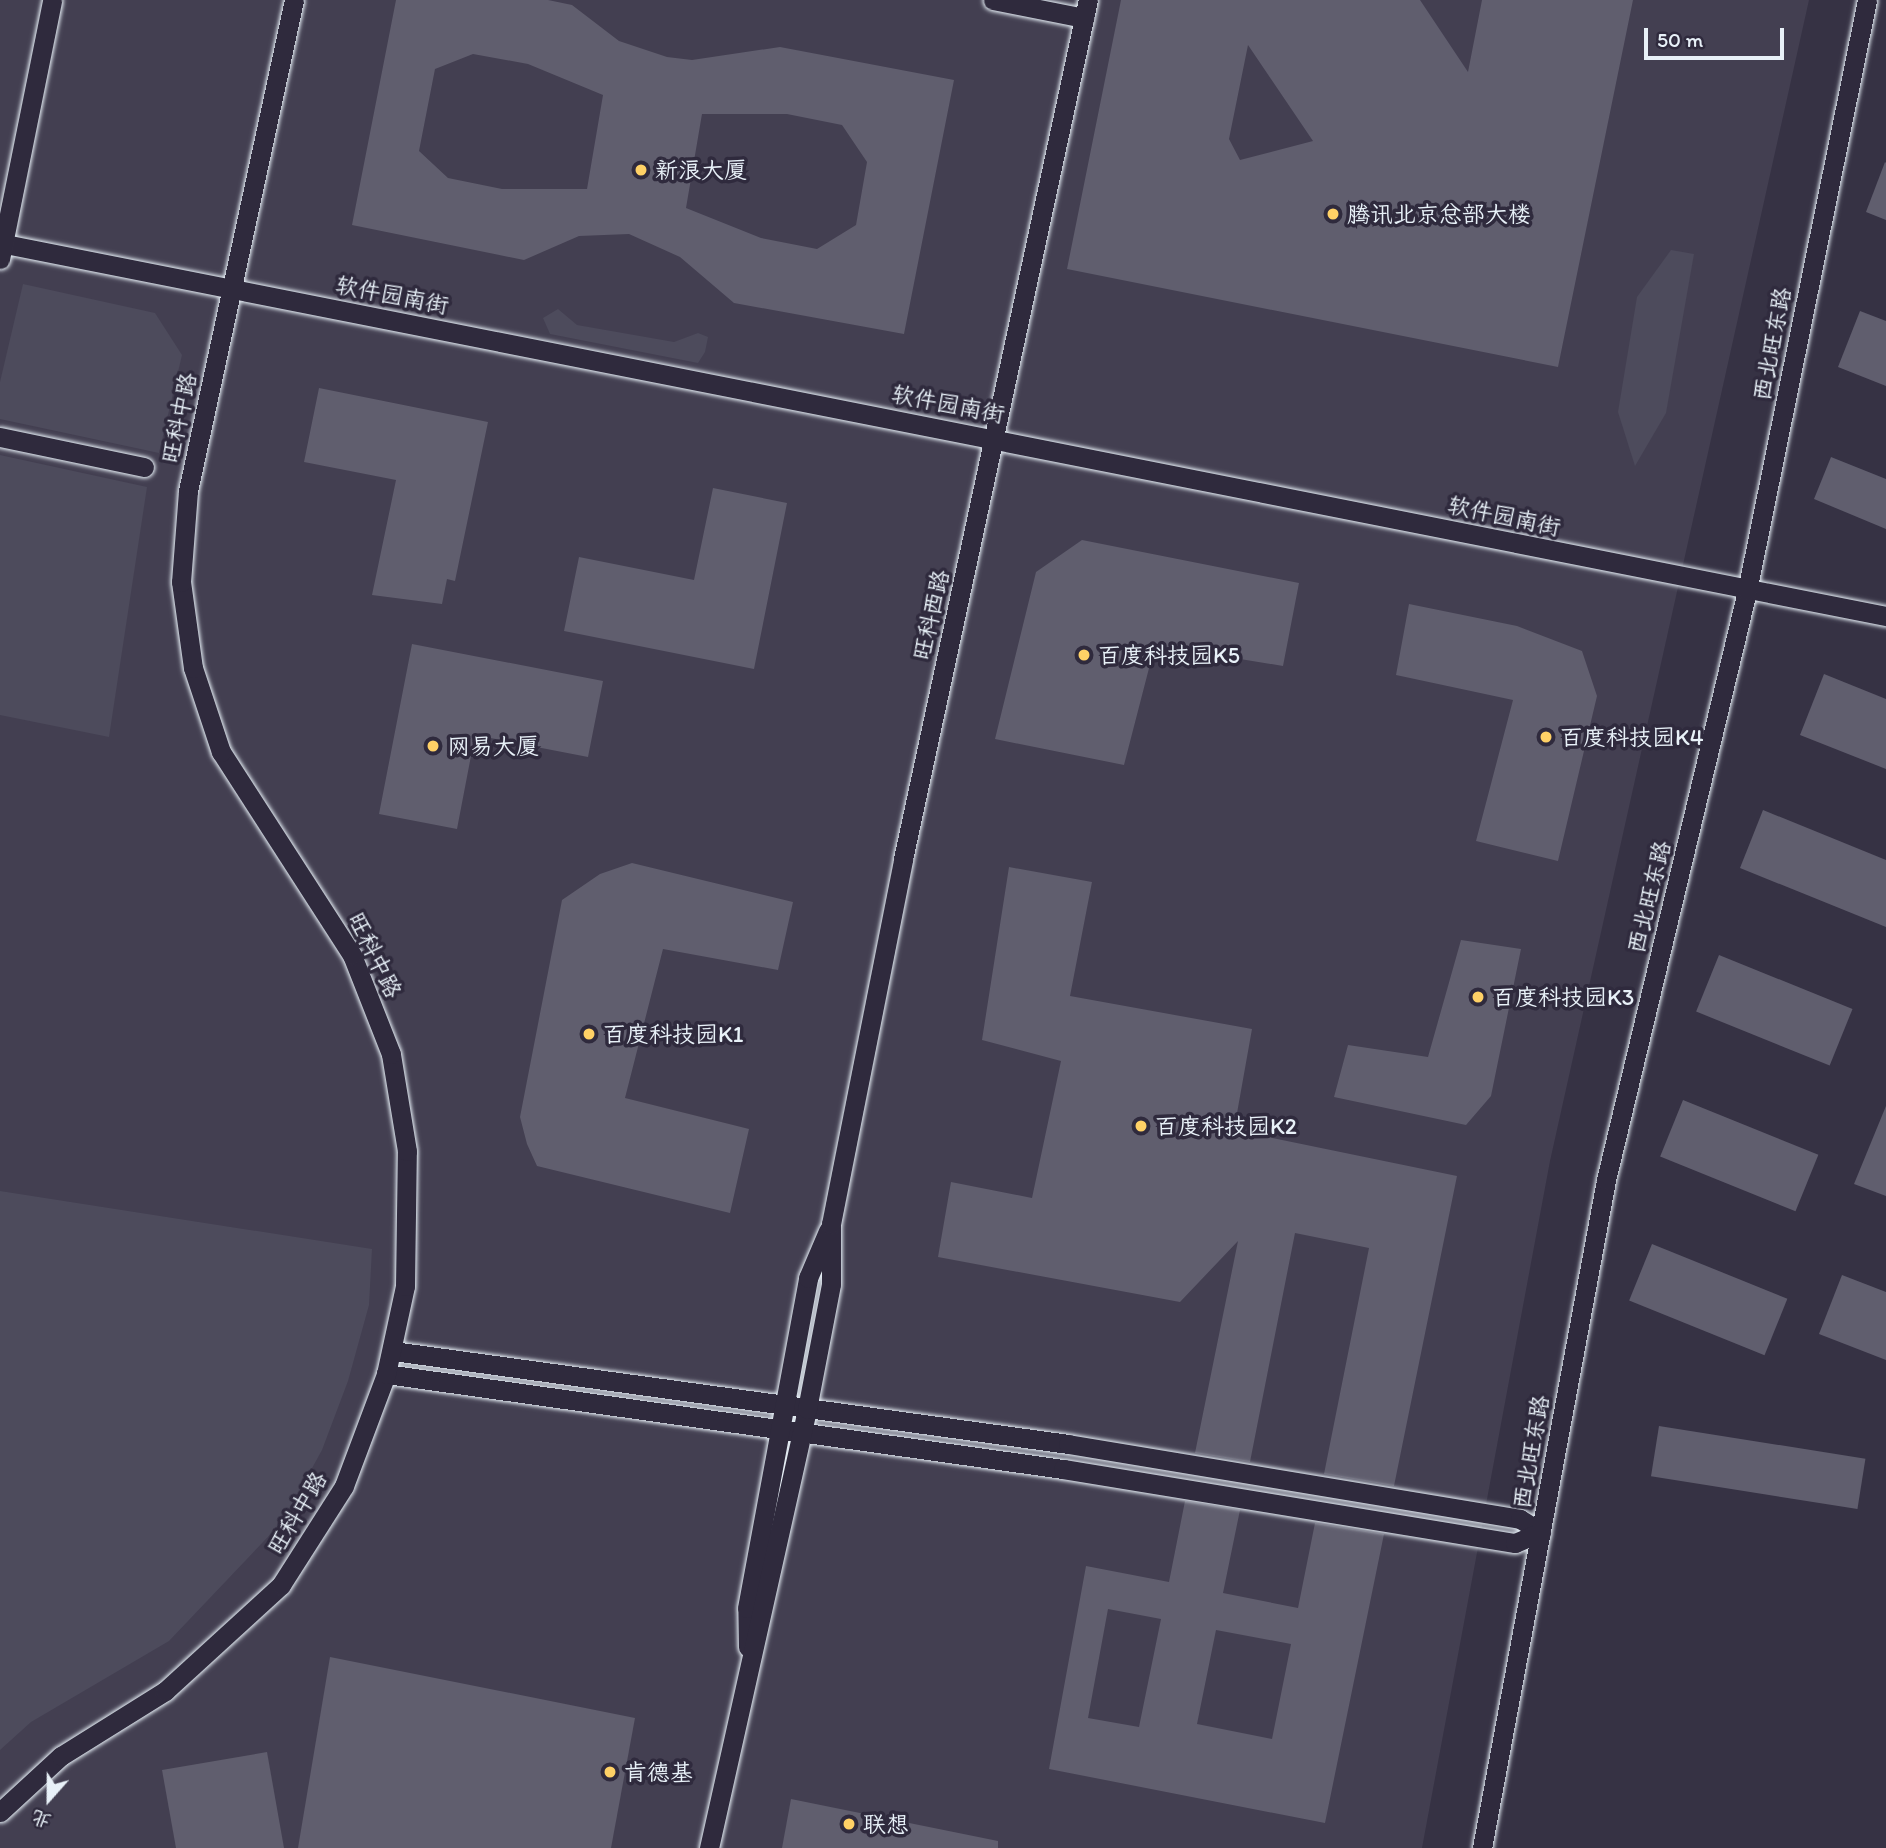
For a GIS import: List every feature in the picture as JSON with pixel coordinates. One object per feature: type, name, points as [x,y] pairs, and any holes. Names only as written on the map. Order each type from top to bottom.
[{"type":"street","points":[[1,248],[52,0]]},
{"type":"street","name":"旺科中路","points":[[0,1812],[61,1756],[165,1691],[281,1585],[344,1486],[393,1351],[410,1229],[395,1067],[352,955],[221,752],[186,629],[181,542],[230,288],[294,0]]},
{"type":"street","points":[[993,0],[1086,9]]},
{"type":"street","name":"西北旺东路","points":[[1482,1848],[1606,1180],[1747,591],[1867,0]]},
{"type":"street","name":"旺科西路","points":[[831,1224],[1086,9]]},
{"type":"street","name":"软件园南街","points":[[1,248],[230,288],[996,438],[1747,591],[1886,616]]},
{"type":"street","points":[[0,437],[144,467]]},
{"type":"street","points":[[748,1657],[747,1608],[808,1278],[831,1224]]},
{"type":"street","points":[[709,1848],[748,1657],[767,1605],[807,1409],[831,1284],[831,1224]]},
{"type":"street","points":[[393,1351],[1068,1444],[1520,1519],[1541,1532]]},
{"type":"street","points":[[386,1374],[802,1433],[1514,1543],[1541,1532]]},
{"type":"shaded area","points":[[0,0],[1809,0],[1550,1161],[1422,1848],[0,1848]]},
{"type":"shaded area","points":[[1671,250],[1694,254],[1666,413],[1635,466],[1618,412],[1637,297]]},
{"type":"shaded area","points":[[23,284],[155,313],[182,355],[159,453],[0,419],[0,382]]},
{"type":"shaded area","points":[[558,309],[577,325],[674,342],[698,333],[708,337],[705,352],[698,363],[550,334],[543,318]]},
{"type":"shaded area","points":[[0,455],[147,487],[109,737],[0,715]]},
{"type":"shaded area","points":[[0,1191],[372,1249],[369,1305],[348,1381],[322,1450],[283,1521],[169,1641],[31,1722],[0,1750]]},
{"type":"building","name":"新浪大厦","points":[[396,0],[548,0],[572,5],[619,41],[667,57],[692,60],[780,47],[954,80],[904,334],[734,303],[680,257],[629,234],[579,236],[524,260],[352,225]],"holes":[[[473,54],[528,64],[603,95],[587,189],[502,189],[448,178],[419,151],[435,69]],[[702,114],[787,114],[842,125],[867,162],[856,225],[817,249],[761,238],[686,208]]]},
{"type":"building","name":"腾讯北京总部大楼","points":[[1121,0],[1420,0],[1468,72],[1482,0],[1633,0],[1558,367],[1067,269]],"holes":[[[1248,45],[1313,141],[1240,160],[1229,139]]]},
{"type":"building","points":[[1886,163],[1886,220],[1866,212]]},
{"type":"building","points":[[1860,311],[1886,321],[1886,386],[1838,367]]},
{"type":"building","points":[[319,388],[488,422],[455,581],[447,579],[442,604],[372,595],[396,480],[304,462]]},
{"type":"building","points":[[1831,457],[1886,479],[1886,529],[1814,499]]},
{"type":"building","points":[[713,488],[787,503],[754,669],[564,631],[579,557],[694,580]]},
{"type":"building","name":"百度科技园K5","points":[[1082,540],[1299,583],[1283,666],[1155,645],[1124,765],[995,739],[1036,572]]},
{"type":"building","name":"百度科技园K4","points":[[1409,604],[1517,626],[1582,651],[1597,696],[1558,861],[1476,841],[1513,700],[1396,675]]},
{"type":"building","name":"网易大厦","points":[[412,644],[603,681],[588,757],[475,735],[457,829],[379,814]]},
{"type":"building","points":[[1824,674],[1886,699],[1886,769],[1800,735]]},
{"type":"building","points":[[1763,810],[1886,860],[1886,927],[1740,868]]},
{"type":"building","name":"百度科技园K1","points":[[632,863],[793,902],[778,970],[663,949],[625,1098],[749,1129],[730,1213],[537,1166],[527,1144],[520,1117],[562,900],[600,874]]},
{"type":"building","points":[[1009,867],[1092,882],[1070,996],[1252,1029],[1234,1130],[1457,1176],[1394,1486],[1324,1474],[1369,1248],[1295,1233],[1250,1462],[1195,1453],[1238,1241],[1180,1302],[938,1257],[951,1182],[1032,1198],[1061,1061],[982,1040]]},
{"type":"building","name":"百度科技园K3","points":[[1461,940],[1521,949],[1491,1096],[1466,1125],[1334,1097],[1348,1045],[1428,1057]]},
{"type":"building","points":[[1719,955],[1853,1009],[1830,1066],[1696,1012]]},
{"type":"building","points":[[1683,1100],[1818,1155],[1796,1211],[1660,1157]]},
{"type":"building","points":[[1886,1106],[1886,1196],[1854,1184]]},
{"type":"building","points":[[1652,1244],[1787,1299],[1765,1355],[1629,1301]]},
{"type":"building","points":[[1842,1275],[1886,1292],[1886,1360],[1819,1334]]},
{"type":"building","points":[[1659,1426],[1865,1459],[1857,1509],[1651,1476]]},
{"type":"building","points":[[1185,1501],[1240,1510],[1223,1593],[1298,1608],[1315,1523],[1384,1534],[1325,1823],[1049,1769],[1086,1566],[1169,1582]],"holes":[[[1108,1609],[1161,1619],[1139,1727],[1088,1718]],[[1216,1630],[1291,1644],[1272,1739],[1197,1724]]]},
{"type":"building","points":[[330,1657],[635,1718],[611,1848],[298,1848]]},
{"type":"building","points":[[267,1752],[284,1848],[176,1848],[162,1770]]},
{"type":"building","name":"联想","points":[[791,1799],[998,1841],[998,1848],[782,1848]]},
{"type":"place","name":"新浪大厦","points":[[641,170]]},
{"type":"place","name":"腾讯北京总部大楼","points":[[1333,214]]},
{"type":"place","name":"百度科技园K5","points":[[1084,655]]},
{"type":"place","name":"百度科技园K4","points":[[1546,737]]},
{"type":"place","name":"网易大厦","points":[[433,746]]},
{"type":"place","name":"百度科技园K3","points":[[1478,997]]},
{"type":"place","name":"百度科技园K1","points":[[589,1034]]},
{"type":"place","name":"百度科技园K2","points":[[1141,1126]]},
{"type":"place","name":"肯德基","points":[[610,1772]]},
{"type":"place","name":"联想","points":[[849,1824]]}]
